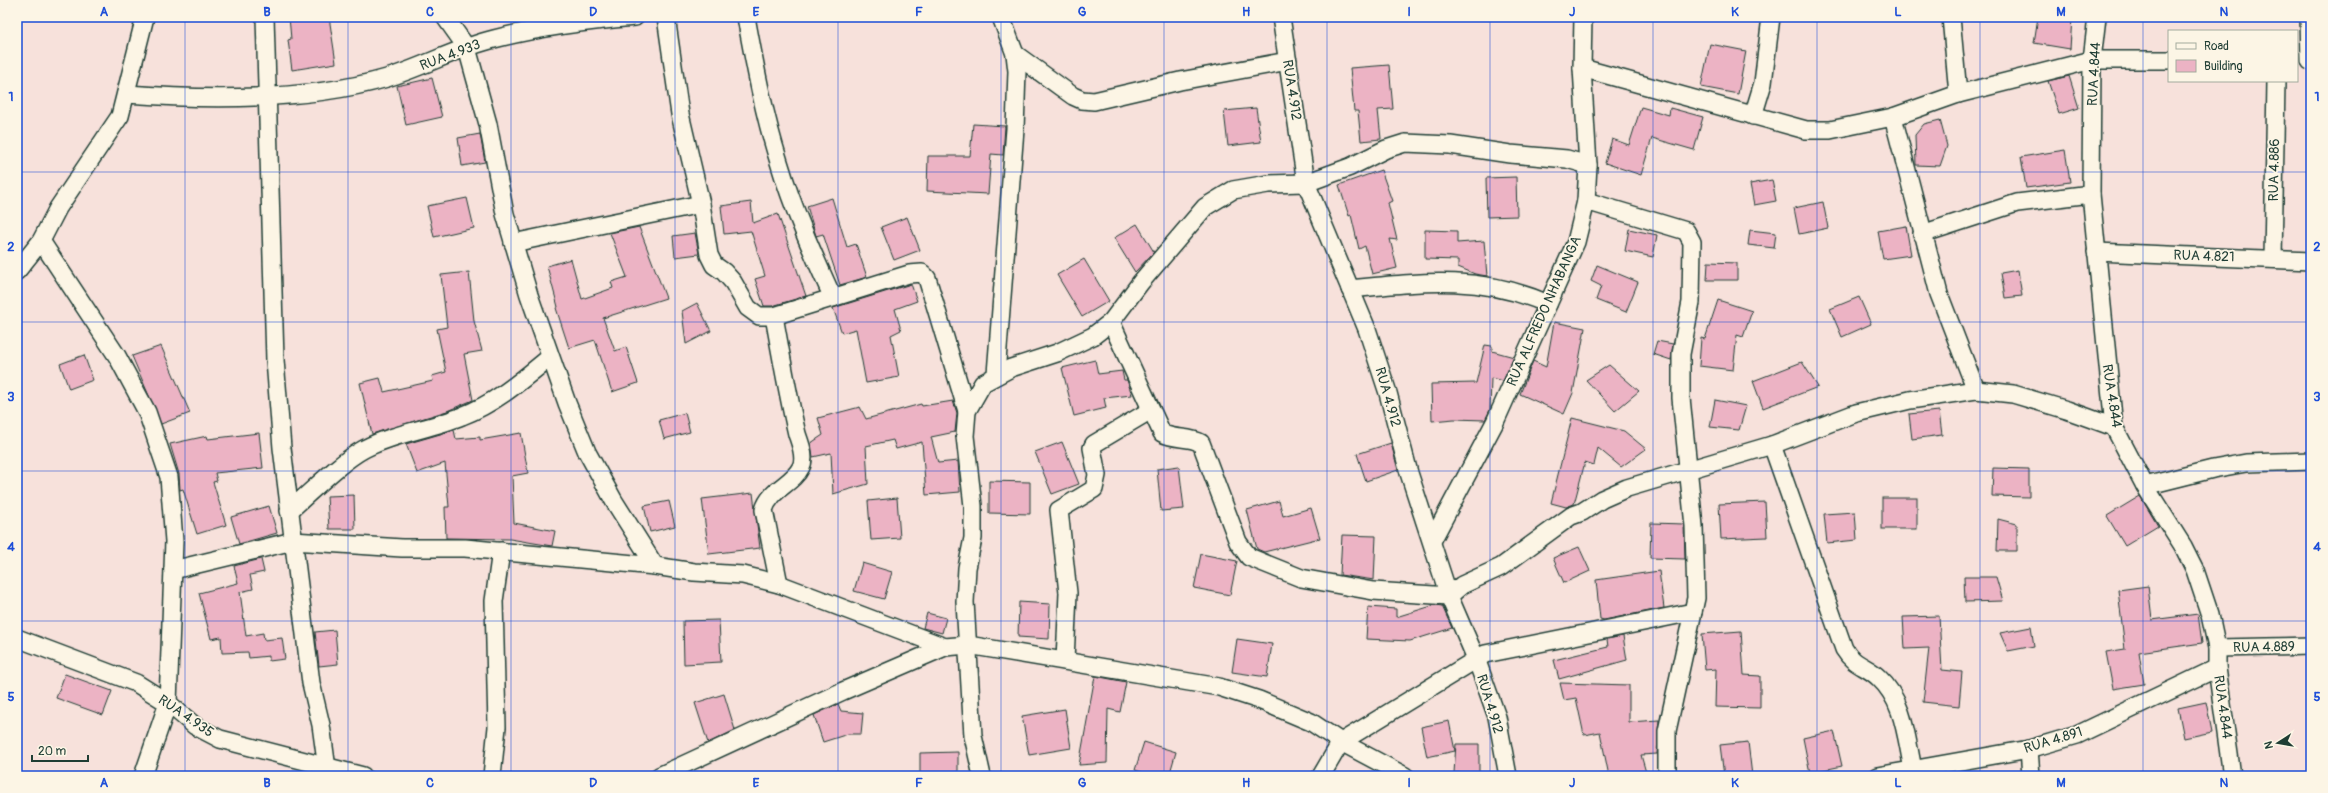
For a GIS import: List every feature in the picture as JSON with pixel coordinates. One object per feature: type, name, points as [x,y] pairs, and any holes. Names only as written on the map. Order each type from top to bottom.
[{"type":"street","points":[[17,271],[40,241],[58,208],[120,116],[145,17]]},
{"type":"street","points":[[265,17],[275,360],[289,511],[311,683],[321,725],[328,772]]},
{"type":"street","points":[[446,17],[467,48],[488,124],[505,214],[550,357],[587,452],[614,501],[655,566]]},
{"type":"street","name":"RUA 4.933","points":[[126,94],[179,98],[267,95],[323,91],[386,78],[494,39],[602,19],[635,17]]},
{"type":"street","points":[[666,17],[680,114],[701,204],[709,255],[714,265],[724,272],[733,282],[748,308],[759,316],[774,316],[909,274],[922,273],[927,278],[967,411],[966,436],[973,506],[973,538],[967,568],[965,602],[973,736],[982,776]]},
{"type":"street","points":[[746,17],[757,81],[779,163],[812,251],[833,298]]},
{"type":"street","points":[[996,374],[1015,129],[1017,71],[1015,54],[1001,17]]},
{"type":"street","name":"RUA 4.912","points":[[1281,17],[1306,183],[1367,329],[1410,473],[1433,539],[1449,596],[1477,661],[1497,717],[1508,776]]},
{"type":"street","name":"RUA ALFREDO NHABANGA","points":[[1433,539],[1495,422],[1576,242],[1586,201],[1588,165],[1582,68],[1583,17]]},
{"type":"street","points":[[1753,116],[1763,83],[1771,17]]},
{"type":"street","points":[[1951,17],[1958,94]]},
{"type":"street","name":"RUA 4.844","points":[[2097,17],[2092,60],[2091,194],[2114,427],[2145,486],[2184,546],[2195,570],[2210,615],[2217,648],[2217,668],[2232,776]]},
{"type":"street","points":[[2306,61],[2309,17]]},
{"type":"street","points":[[1015,54],[1082,100],[1094,100],[1180,81],[1288,61]]},
{"type":"street","points":[[1582,68],[1806,130],[1830,130],[1893,117],[1958,94],[2092,60],[2168,60]]},
{"type":"street","name":"RUA 4.886","points":[[2273,259],[2276,82]]},
{"type":"street","points":[[1893,117],[1922,234],[1939,294],[1976,390]]},
{"type":"street","points":[[967,411],[983,383],[996,374],[1057,353],[1093,336],[1111,322],[1141,282],[1205,207],[1233,190],[1268,184],[1306,183],[1356,165],[1386,149],[1405,143],[1442,144],[1510,154],[1566,159],[1588,165]]},
{"type":"street","points":[[1922,234],[2017,203],[2091,194]]},
{"type":"street","points":[[1586,201],[1686,231],[1692,242],[1691,302],[1681,354],[1681,398],[1694,526],[1696,598],[1667,731],[1667,776]]},
{"type":"street","points":[[513,243],[701,204]]},
{"type":"street","points":[[40,241],[117,356],[147,412],[169,478],[174,541],[174,570],[168,703],[143,776]]},
{"type":"street","name":"RUA 4.821","points":[[2096,252],[2311,261]]},
{"type":"street","points":[[1350,289],[1441,282],[1477,285],[1523,293],[1548,304]]},
{"type":"street","points":[[774,316],[790,404],[803,456],[801,468],[772,495],[764,510],[779,584]]},
{"type":"street","points":[[1111,322],[1162,433],[1169,438],[1195,439],[1202,443],[1238,542],[1249,557],[1301,578],[1373,591],[1449,596],[1462,585],[1501,567],[1571,516],[1582,512],[1627,488],[1688,468],[1772,445],[1856,413],[1910,400],[1976,390],[2013,394],[2067,410],[2114,427]]},
{"type":"street","points":[[289,511],[364,449],[391,438],[445,423],[487,405],[507,392],[550,357]]},
{"type":"street","points":[[1065,661],[1068,593],[1059,510],[1094,489],[1097,482],[1092,448],[1094,444],[1151,410]]},
{"type":"street","points":[[1772,445],[1844,649],[1851,660],[1878,677],[1890,690],[1898,704],[1913,769]]},
{"type":"street","points":[[2145,486],[2213,469],[2246,463],[2311,461]]},
{"type":"street","points":[[174,570],[293,541],[402,548],[465,548],[655,566],[694,572],[743,575],[779,584],[945,648]]},
{"type":"street","points":[[492,776],[497,727],[494,601],[501,551]]},
{"type":"street","points":[[1321,776],[1341,742],[1477,661],[1485,654],[1693,612]]},
{"type":"street","name":"RUA 4.935","points":[[17,638],[136,683],[168,703],[195,726],[220,739],[328,772],[363,776]]},
{"type":"street","points":[[659,776],[843,691],[945,648],[968,645],[1220,687],[1259,700],[1311,722],[1341,742],[1405,776]]},
{"type":"street","name":"RUA 4.889","points":[[2217,648],[2311,646]]},
{"type":"street","name":"RUA 4.891","points":[[1882,775],[2029,749],[2077,735],[2217,668]]},
{"type":"street","points":[[2029,749],[2031,776]]},
{"type":"building","points":[[289,17],[329,17],[336,63],[292,70],[288,40],[291,39]]},
{"type":"building","points":[[2038,17],[2072,17],[2070,49],[2034,43]]},
{"type":"building","points":[[1710,44],[1746,51],[1738,94],[1701,87]]},
{"type":"building","points":[[1389,65],[1393,109],[1378,110],[1381,139],[1361,141],[1358,111],[1354,111],[1350,68]]},
{"type":"building","points":[[2069,76],[2079,108],[2059,114],[2048,81]]},
{"type":"building","points":[[432,78],[442,117],[406,125],[397,86]]},
{"type":"building","points":[[1641,107],[1669,115],[1670,108],[1703,117],[1694,150],[1652,138],[1641,175],[1605,163],[1612,139],[1629,145]]},
{"type":"building","points":[[1256,108],[1261,142],[1228,146],[1224,111]]},
{"type":"building","points":[[1940,120],[1947,146],[1940,166],[1916,165],[1915,135],[1924,124]]},
{"type":"building","points":[[973,124],[1005,126],[1003,155],[991,154],[988,194],[927,191],[928,156],[970,156]]},
{"type":"building","points":[[480,134],[485,162],[462,166],[458,138]]},
{"type":"building","points":[[2065,150],[2070,182],[2026,188],[2021,157]]},
{"type":"building","points":[[1381,170],[1392,201],[1388,203],[1397,240],[1390,239],[1397,268],[1372,274],[1365,246],[1359,249],[1351,215],[1349,216],[1339,185]]},
{"type":"building","points":[[1516,177],[1517,216],[1487,217],[1486,178]]},
{"type":"building","points":[[1772,180],[1776,201],[1754,205],[1750,184]]},
{"type":"building","points":[[467,198],[474,228],[434,237],[427,206]]},
{"type":"building","points":[[832,198],[847,247],[856,244],[867,277],[840,285],[823,234],[816,236],[807,206]]},
{"type":"building","points":[[751,202],[753,223],[778,214],[806,296],[772,306],[764,306],[755,279],[765,276],[751,231],[724,234],[721,206]]},
{"type":"building","points":[[1823,202],[1828,228],[1799,234],[1794,208]]},
{"type":"building","points":[[907,217],[920,250],[894,260],[881,227]]},
{"type":"building","points":[[1137,224],[1154,252],[1135,272],[1114,238]]},
{"type":"building","points":[[1906,226],[1911,255],[1883,259],[1878,231]]},
{"type":"building","points":[[639,227],[666,298],[603,318],[615,351],[626,347],[638,383],[612,392],[595,340],[569,348],[556,308],[558,307],[547,266],[571,259],[582,299],[613,288],[611,282],[627,277],[610,233]]},
{"type":"building","points":[[1629,229],[1657,235],[1653,257],[1625,251]]},
{"type":"building","points":[[1425,230],[1457,231],[1457,243],[1484,241],[1487,276],[1475,274],[1458,267],[1458,260],[1425,259]]},
{"type":"building","points":[[1750,230],[1776,233],[1774,248],[1748,245]]},
{"type":"building","points":[[695,233],[699,254],[675,257],[673,236]]},
{"type":"building","points":[[1084,259],[1109,301],[1082,317],[1057,275]]},
{"type":"building","points":[[1708,262],[1737,263],[1737,280],[1707,280]]},
{"type":"building","points":[[1597,265],[1638,282],[1626,312],[1596,300],[1601,286],[1591,281]]},
{"type":"building","points":[[2018,270],[2022,296],[2005,298],[2001,273]]},
{"type":"building","points":[[469,272],[474,321],[482,351],[464,354],[473,400],[447,411],[372,434],[360,383],[380,378],[384,392],[433,381],[432,376],[446,372],[437,329],[447,327],[441,275]]},
{"type":"building","points":[[911,284],[917,301],[895,309],[901,330],[891,335],[899,377],[866,383],[856,329],[842,333],[833,308]]},
{"type":"building","points":[[1859,297],[1871,324],[1842,337],[1830,309]]},
{"type":"building","points":[[1718,300],[1752,311],[1743,337],[1737,335],[1733,370],[1699,366],[1701,338],[1705,339]]},
{"type":"building","points":[[697,303],[711,331],[686,344],[682,311]]},
{"type":"building","points":[[1554,322],[1585,328],[1573,393],[1564,414],[1520,394],[1533,361],[1546,367]]},
{"type":"building","points":[[1657,341],[1673,344],[1671,360],[1653,354]]},
{"type":"building","points":[[1485,345],[1492,346],[1492,351],[1514,357],[1503,381],[1491,378],[1490,410],[1485,420],[1454,419],[1432,421],[1431,384],[1476,383]]},
{"type":"building","points":[[161,346],[190,413],[161,424],[132,356]]},
{"type":"building","points":[[84,355],[93,380],[69,389],[60,364]]},
{"type":"building","points":[[1095,360],[1098,374],[1122,371],[1124,380],[1127,380],[1132,395],[1104,398],[1106,408],[1074,416],[1062,368]]},
{"type":"building","points":[[1802,362],[1818,387],[1763,408],[1753,381]]},
{"type":"building","points":[[1609,365],[1639,391],[1615,411],[1586,380]]},
{"type":"building","points":[[1715,400],[1746,406],[1739,430],[1710,427]]},
{"type":"building","points":[[953,401],[957,413],[955,432],[931,437],[938,463],[958,461],[960,492],[926,495],[922,442],[896,449],[893,440],[866,446],[868,484],[833,494],[831,453],[813,457],[811,443],[823,435],[818,418],[860,407],[866,419],[921,404],[922,406]]},
{"type":"building","points":[[1939,411],[1942,435],[1912,439],[1909,414]]},
{"type":"building","points":[[685,413],[690,432],[664,439],[659,420]]},
{"type":"building","points":[[1572,418],[1624,431],[1646,449],[1621,467],[1598,448],[1594,465],[1585,462],[1574,504],[1566,507],[1551,503]]},
{"type":"building","points":[[454,430],[456,439],[480,437],[480,440],[521,433],[528,473],[512,476],[514,523],[555,531],[552,546],[510,539],[446,538],[445,507],[449,507],[445,463],[417,473],[406,444]]},
{"type":"building","points":[[259,433],[263,468],[215,473],[217,481],[213,482],[226,525],[197,534],[183,489],[180,490],[179,474],[170,444],[207,436],[208,439]]},
{"type":"building","points":[[1062,442],[1079,484],[1052,494],[1035,452]]},
{"type":"building","points":[[1391,443],[1398,470],[1366,481],[1357,454]]},
{"type":"building","points":[[1179,466],[1184,509],[1161,511],[1157,469]]},
{"type":"building","points":[[1993,468],[2029,469],[2029,497],[1992,496]]},
{"type":"building","points":[[989,481],[1030,482],[1030,514],[989,513]]},
{"type":"building","points":[[753,493],[760,548],[709,554],[702,499]]},
{"type":"building","points":[[354,495],[355,529],[329,529],[327,496]]},
{"type":"building","points":[[2140,496],[2158,526],[2125,546],[2107,516]]},
{"type":"building","points":[[897,498],[900,538],[871,540],[868,501]]},
{"type":"building","points":[[1882,498],[1917,498],[1917,529],[1882,529]]},
{"type":"building","points":[[669,501],[675,526],[650,532],[644,506]]},
{"type":"building","points":[[1279,501],[1283,516],[1311,508],[1320,538],[1264,552],[1257,549],[1247,510]]},
{"type":"building","points":[[1765,502],[1767,537],[1721,539],[1719,504]]},
{"type":"building","points":[[269,506],[277,533],[239,544],[231,517]]},
{"type":"building","points":[[1855,512],[1857,540],[1827,543],[1824,514]]},
{"type":"building","points":[[1998,519],[2017,524],[2017,551],[1997,551]]},
{"type":"building","points":[[1651,523],[1684,524],[1685,559],[1650,558]]},
{"type":"building","points":[[1342,535],[1376,536],[1374,580],[1340,575]]},
{"type":"building","points":[[1579,547],[1590,571],[1564,583],[1553,558]]},
{"type":"building","points":[[1201,554],[1237,561],[1230,595],[1194,588]]},
{"type":"building","points":[[261,559],[264,572],[250,575],[253,589],[240,592],[246,636],[263,633],[264,640],[282,638],[285,659],[269,661],[269,656],[249,658],[248,652],[222,653],[221,637],[211,639],[199,593],[238,583],[234,566]]},
{"type":"building","points":[[862,563],[892,572],[884,599],[854,591]]},
{"type":"building","points":[[1659,571],[1664,608],[1604,620],[1600,619],[1596,580]]},
{"type":"building","points":[[1964,577],[1996,577],[2003,601],[1965,602]]},
{"type":"building","points":[[2148,586],[2152,620],[2198,614],[2202,643],[2139,652],[2144,684],[2113,689],[2106,652],[2125,649],[2118,590]]},
{"type":"building","points":[[1019,602],[1050,604],[1049,639],[1018,637]]},
{"type":"building","points":[[1435,605],[1442,606],[1452,628],[1410,641],[1366,639],[1368,607],[1396,609],[1396,617]]},
{"type":"building","points":[[927,613],[946,618],[942,633],[923,628]]},
{"type":"building","points":[[1939,616],[1942,670],[1962,672],[1959,706],[1923,702],[1929,648],[1905,649],[1903,617]]},
{"type":"building","points":[[719,620],[721,662],[684,664],[683,621]]},
{"type":"building","points":[[2031,627],[2034,646],[2008,651],[2000,633]]},
{"type":"building","points":[[335,630],[338,664],[319,666],[315,632]]},
{"type":"building","points":[[1741,631],[1744,675],[1760,676],[1760,708],[1715,707],[1716,669],[1705,670],[1702,634]]},
{"type":"building","points":[[1623,636],[1627,660],[1559,679],[1554,660],[1608,647],[1607,639]]},
{"type":"building","points":[[1237,639],[1272,644],[1267,677],[1232,672]]},
{"type":"building","points":[[65,674],[112,691],[103,715],[56,698]]},
{"type":"building","points":[[1095,676],[1126,682],[1120,712],[1108,709],[1107,763],[1079,765]]},
{"type":"building","points":[[1560,683],[1629,685],[1629,722],[1659,720],[1657,754],[1641,755],[1647,776],[1609,776],[1600,732],[1584,735],[1576,698],[1564,700]]},
{"type":"building","points":[[724,694],[735,730],[708,743],[695,703]]},
{"type":"building","points":[[2206,702],[2212,732],[2184,738],[2178,708]]},
{"type":"building","points":[[838,704],[841,711],[863,713],[861,734],[848,734],[823,742],[814,715]]},
{"type":"building","points":[[1065,709],[1071,748],[1029,755],[1022,716]]},
{"type":"building","points":[[1449,721],[1455,751],[1427,757],[1421,727]]},
{"type":"building","points":[[1834,731],[1842,766],[1810,773],[1803,738]]},
{"type":"building","points":[[1144,742],[1176,752],[1169,776],[1154,776],[1135,770]]},
{"type":"building","points":[[1748,742],[1752,776],[1724,776],[1720,745]]},
{"type":"building","points":[[1456,744],[1479,744],[1479,773],[1454,773]]},
{"type":"building","points":[[958,752],[958,776],[920,776],[920,753]]}]
